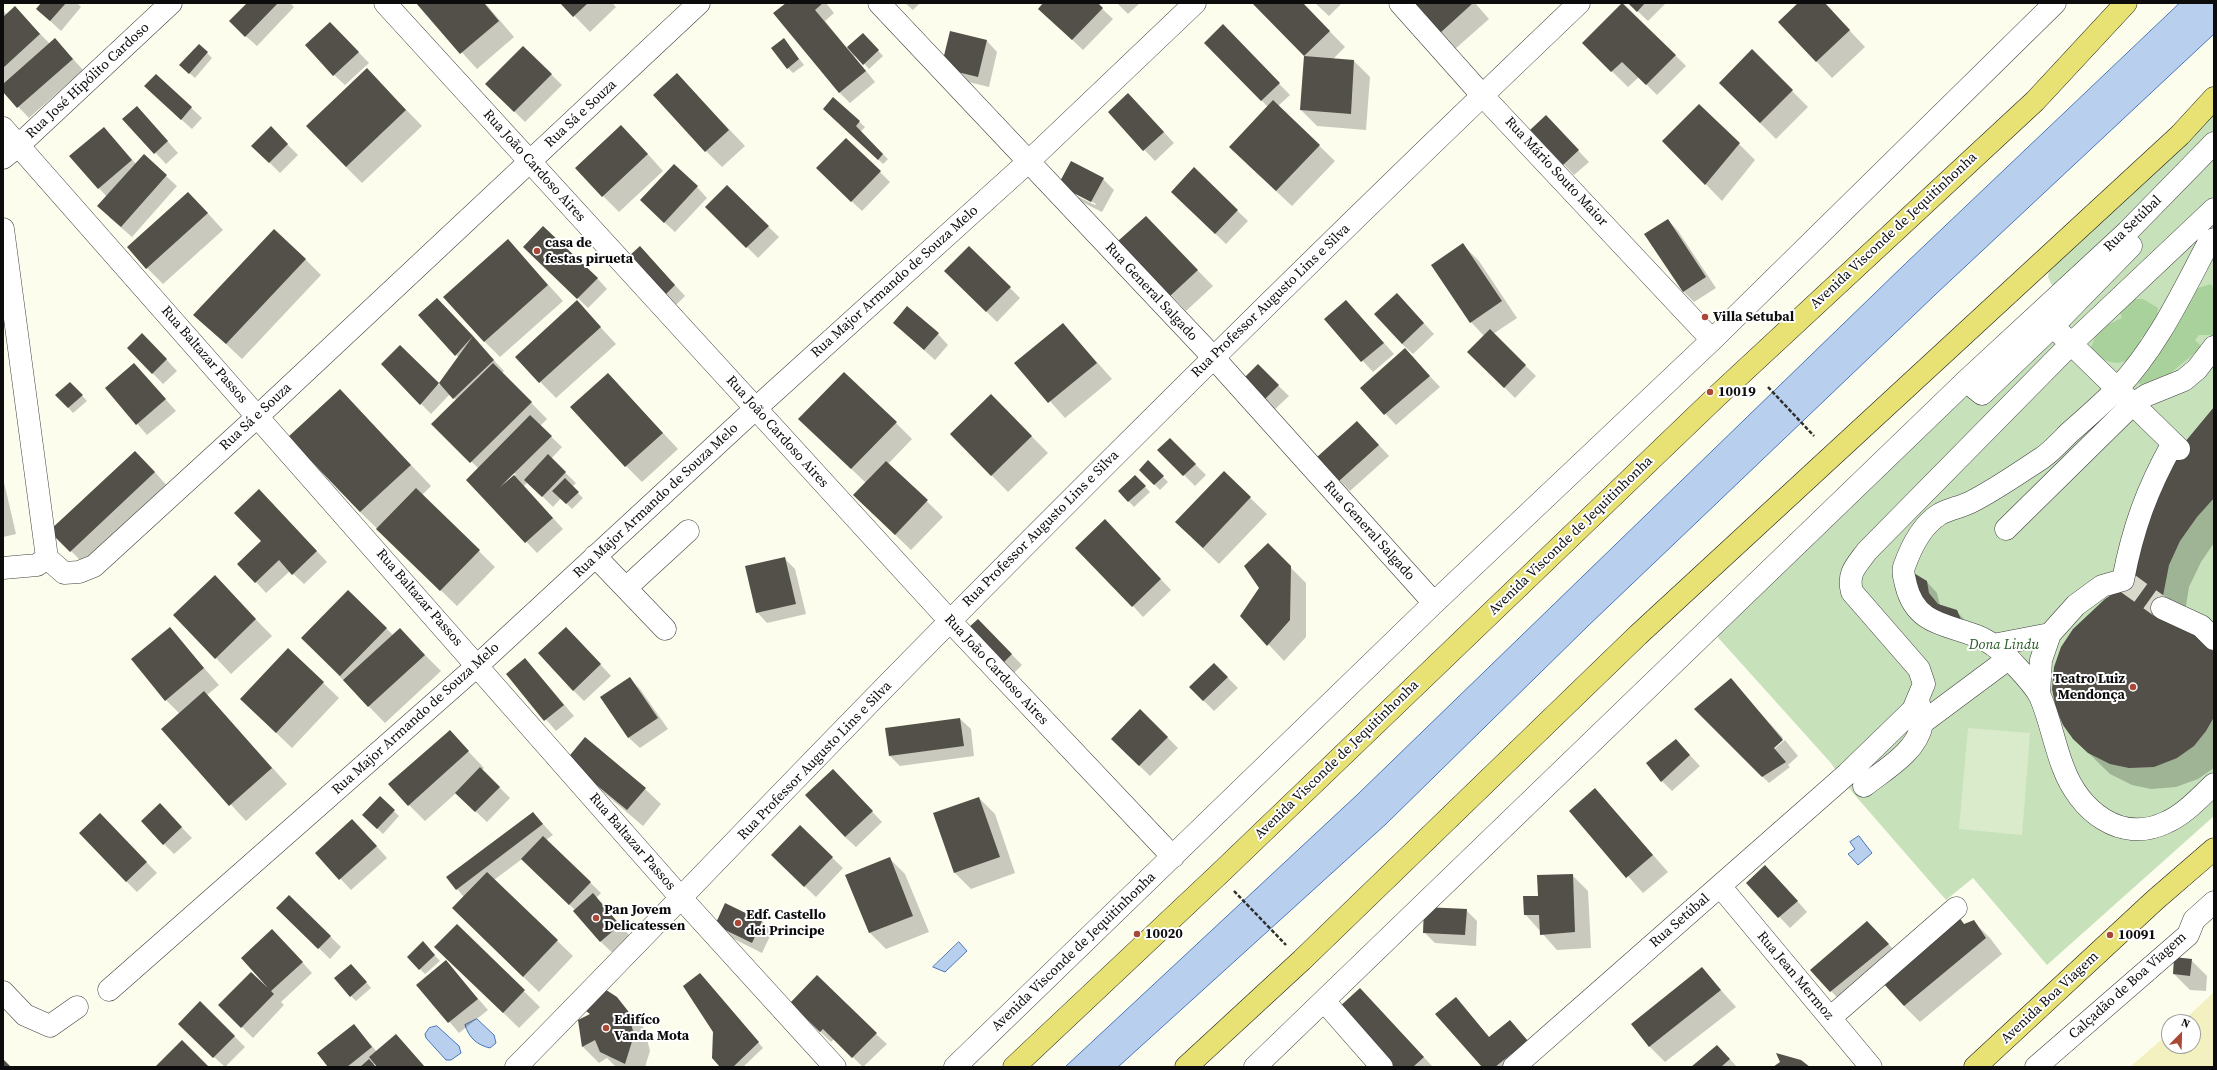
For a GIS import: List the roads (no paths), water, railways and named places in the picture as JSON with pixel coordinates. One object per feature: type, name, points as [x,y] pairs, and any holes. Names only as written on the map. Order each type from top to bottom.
[{"type":"main road","name":"Avenida Visconde de Jequitinhonha","points":[[1014,1067],[1218,875],[1716,397],[2035,100],[2126,3]]},
{"type":"main road","points":[[1186,1067],[1207,1058],[1302,960],[1638,635],[2180,135],[2214,98]]},
{"type":"main road","name":"Avenida Boa Viagem","points":[[1975,1067],[2149,906],[2214,849]]},
{"type":"street","name":"Rua José Hipólito Cardoso","points":[[11,152],[172,3]]},
{"type":"street","name":"Rua Sá e Souza","points":[[47,558],[64,573],[79,572],[94,566],[530,163],[699,3]]},
{"type":"street","name":"Rua General Salgado","points":[[879,3],[1212,357],[1434,603]]},
{"type":"street","name":"Rua Major Armando de Souza Melo","points":[[109,990],[478,665],[755,409],[1028,162],[1195,3]]},
{"type":"street","name":"Rua Mário Souto Maior","points":[[1400,3],[1482,95],[1712,340]]},
{"type":"street","name":"Rua Professor Augusto Lins e Silva","points":[[516,1067],[682,899],[950,621],[1212,357],[1579,3]]},
{"type":"street","name":"Avenida Visconde de Jequitinhonha","points":[[955,1067],[1434,603],[1712,340],[2056,3]]},
{"type":"street","name":"Rua João Cardoso Aires","points":[[389,4],[530,163],[755,409],[950,621],[1173,857]]},
{"type":"street","name":"Rua Baltazar Passos","points":[[3,128],[11,152],[258,416],[682,899],[835,1067]]},
{"type":"street","name":"Rua Setúbal","points":[[1966,381],[2126,232],[2214,143]]},
{"type":"street","points":[[1855,780],[1913,710],[1924,684],[1919,669],[1852,592],[1849,580],[1853,570],[1867,551],[2071,344],[2214,209]]},
{"type":"street","points":[[3,230],[47,558],[37,565],[3,568]]},
{"type":"street","points":[[1255,1067],[1966,381],[1982,394],[2053,326],[2137,241],[2126,232]]},
{"type":"street","points":[[2039,694],[2000,652],[1976,636],[1936,624],[1920,611],[1908,594],[1903,571],[1918,536],[1929,522],[1940,514],[1970,503],[2044,457],[2117,389],[2141,361],[2160,334],[2208,244],[2214,239]]},
{"type":"street","points":[[2053,326],[2176,446],[2145,498],[2132,537],[2123,580],[2102,586],[2076,605],[2050,634],[2041,660],[2039,694],[2063,768],[2074,791],[2086,807],[2101,818],[2131,829],[2147,828],[2168,822],[2186,809],[2214,784]]},
{"type":"street","points":[[2006,529],[2133,404],[2147,395],[2184,380],[2197,369],[2214,347]]},
{"type":"street","points":[[626,588],[688,531]]},
{"type":"street","points":[[596,556],[664,629]]},
{"type":"street","points":[[2162,608],[2201,626],[2214,640]]},
{"type":"street","points":[[1922,723],[2000,652],[2050,634]]},
{"type":"street","points":[[1855,780],[1909,749],[1920,732],[1922,723],[1918,700]]},
{"type":"street","name":"Rua Setúbal","points":[[1514,1067],[1720,886],[1855,780]]},
{"type":"street","name":"Rua Jean Mermoz","points":[[1720,886],[1871,1067]]},
{"type":"street","name":"Calçadão de Boa Viagem","points":[[2036,1067],[2188,936],[2194,920],[2214,902]]},
{"type":"street","points":[[1830,1018],[1956,908]]},
{"type":"street","points":[[3,992],[25,1015],[50,1026],[77,1007]]},
{"type":"street","points":[[1324,1001],[1382,1067]]},
{"type":"water","points":[[2180,3],[2214,3],[2214,34],[1936,294],[1588,626],[1386,824],[1118,1067],[1065,1067],[1358,794],[1905,264]]},
{"type":"water","points":[[1859,836],[1872,853],[1858,865],[1848,854],[1855,849],[1850,842]]},
{"type":"water","points":[[959,942],[967,951],[945,972],[933,967]]},
{"type":"water","points":[[477,1019],[494,1035],[496,1043],[490,1048],[477,1043],[467,1030],[465,1025]]},
{"type":"water","points":[[437,1026],[459,1046],[461,1053],[451,1060],[446,1060],[426,1038],[425,1034],[429,1028]]},
{"type":"tunnel","points":[[2123,580],[2162,608]]},
{"type":"place","name":"casa de festas pirueta","points":[[537,251]]},
{"type":"place","name":"Villa Setubal","points":[[1705,317]]},
{"type":"place","name":"10019","points":[[1710,392]]},
{"type":"place","name":"Teatro Luiz Mendonça","points":[[2133,687]]},
{"type":"place","name":"Pan Jovem Delicatessen","points":[[596,918]]},
{"type":"place","name":"Edf. Castello dei Principe","points":[[738,923]]},
{"type":"place","name":"10020","points":[[1137,934]]},
{"type":"place","name":"10091","points":[[2110,935]]},
{"type":"place","name":"Edifíco Vanda Mota","points":[[606,1028]]},
{"type":"park label","name":"Dona Lindu","points":[[2004,645]]}]
